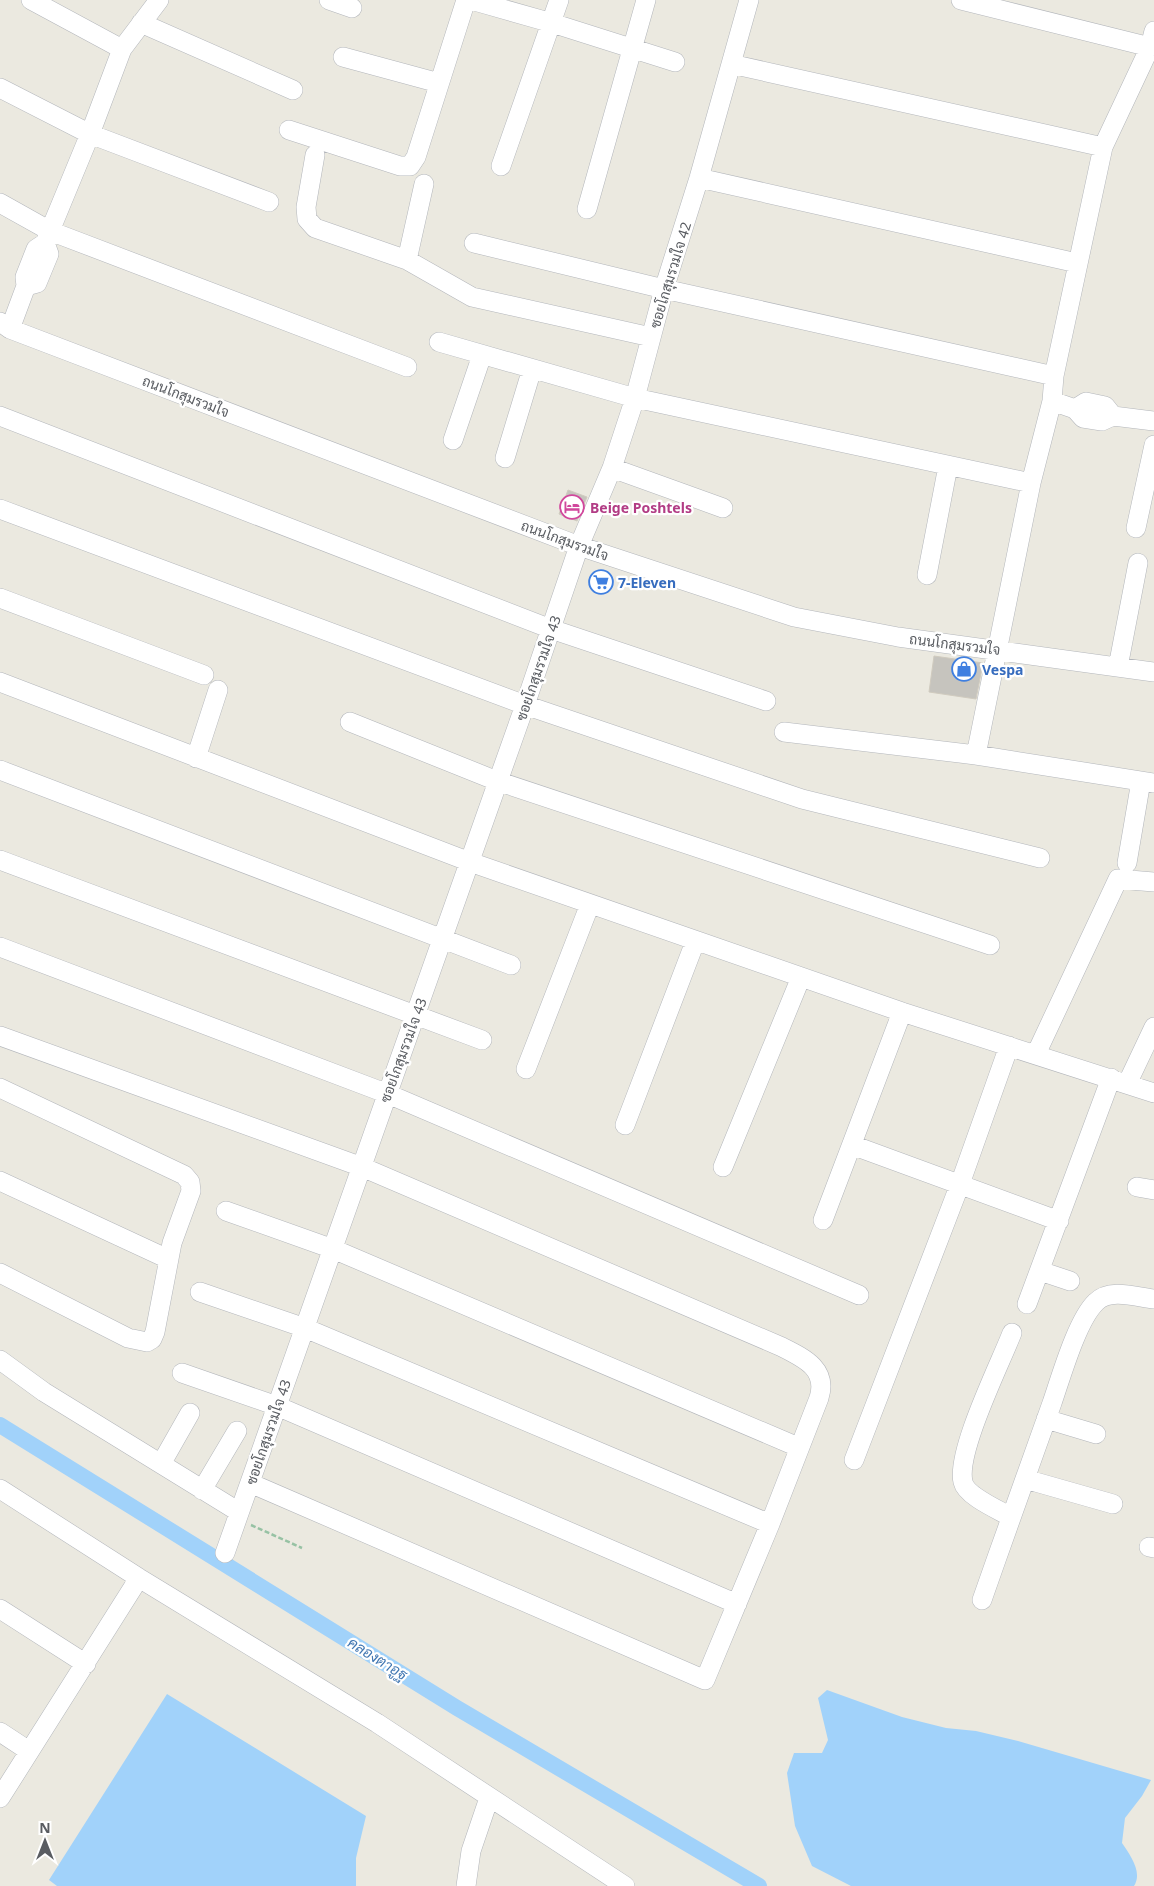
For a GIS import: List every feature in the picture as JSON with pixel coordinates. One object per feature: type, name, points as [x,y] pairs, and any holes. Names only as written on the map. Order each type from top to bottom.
[{"type":"street","points":[[31,0],[122,49]]},
{"type":"street","points":[[5,326],[26,286],[37,283],[49,254],[47,237],[90,134],[122,49],[159,0]]},
{"type":"street","points":[[329,0],[352,8]]},
{"type":"street","points":[[288,130],[400,166],[410,166],[416,157],[466,0]]},
{"type":"street","points":[[471,0],[552,22],[676,62]]},
{"type":"street","points":[[501,166],[559,0]]},
{"type":"street","points":[[587,209],[646,0]]},
{"type":"street","name":"ซอยโกสุมรวมใจ 42","points":[[579,546],[612,468],[635,398],[664,289],[699,178],[749,0]]},
{"type":"street","points":[[960,0],[1152,39],[1103,146],[1054,376],[1052,401],[1031,483],[976,755]]},
{"type":"street","points":[[141,22],[293,90]]},
{"type":"street","points":[[343,57],[439,83]]},
{"type":"street","points":[[731,64],[1103,146]]},
{"type":"street","points":[[0,88],[90,134],[269,202]]},
{"type":"street","points":[[314,155],[306,206],[307,219],[316,228],[407,260],[472,297],[651,337]]},
{"type":"street","points":[[699,178],[1078,263]]},
{"type":"street","points":[[407,260],[424,184]]},
{"type":"street","points":[[0,203],[47,237],[407,367]]},
{"type":"street","points":[[474,243],[664,289],[1054,376]]},
{"type":"street","name":"ถนนโกสุมรวมใจ","points":[[5,326],[579,546],[794,617],[898,637],[1154,672]]},
{"type":"street","points":[[439,342],[635,398],[1031,483]]},
{"type":"street","points":[[453,440],[482,355]]},
{"type":"street","points":[[505,458],[532,368]]},
{"type":"street","points":[[1052,401],[1075,408],[1083,418],[1102,421],[1113,416],[1154,422]]},
{"type":"street","points":[[0,416],[551,629],[766,701]]},
{"type":"street","points":[[1136,528],[1154,445]]},
{"type":"street","points":[[927,574],[948,466]]},
{"type":"street","points":[[612,468],[723,508]]},
{"type":"street","points":[[0,508],[525,705],[802,799],[1040,858]]},
{"type":"street","name":"ซอยโกสุมรวมใจ 43","points":[[225,1553],[470,862],[579,546]]},
{"type":"street","points":[[1118,667],[1138,563]]},
{"type":"street","points":[[0,598],[204,675]]},
{"type":"street","points":[[0,682],[470,862],[695,942],[902,1012],[1154,1093]]},
{"type":"street","points":[[196,758],[218,690]]},
{"type":"street","points":[[350,722],[498,781],[990,945]]},
{"type":"street","points":[[784,732],[976,755],[1148,782],[1127,863]]},
{"type":"street","points":[[0,770],[442,940],[510,964]]},
{"type":"street","points":[[0,860],[415,1017],[482,1040]]},
{"type":"street","points":[[1036,1054],[1118,879],[1154,882]]},
{"type":"street","points":[[526,1069],[590,904]]},
{"type":"street","points":[[625,1125],[695,942]]},
{"type":"street","points":[[0,947],[388,1094],[859,1295]]},
{"type":"street","points":[[723,1166],[801,977]]},
{"type":"street","points":[[823,1220],[902,1012]]},
{"type":"street","points":[[1027,1304],[1059,1221],[1119,1081],[1154,1027]]},
{"type":"street","points":[[0,1036],[362,1167],[799,1356],[817,1369],[821,1378],[821,1389],[770,1524],[705,1680],[250,1483]]},
{"type":"street","points":[[854,1460],[960,1184],[1009,1046]]},
{"type":"street","points":[[0,1088],[184,1175],[190,1182],[191,1191],[168,1259],[155,1332],[152,1339],[147,1342],[128,1338],[0,1273]]},
{"type":"street","points":[[852,1144],[1059,1221]]},
{"type":"street","points":[[0,1181],[168,1259]]},
{"type":"street","points":[[226,1211],[333,1249],[798,1447]]},
{"type":"street","points":[[1040,1271],[1070,1281]]},
{"type":"street","points":[[200,1292],[305,1328],[770,1524]]},
{"type":"street","points":[[982,1600],[1066,1361],[1087,1312],[1096,1301],[1106,1295],[1154,1299]]},
{"type":"street","points":[[1012,1333],[968,1443],[963,1463],[962,1482],[969,1492],[1012,1517]]},
{"type":"street","points":[[0,1360],[44,1392],[202,1490],[238,1516]]},
{"type":"street","points":[[182,1372],[277,1406],[736,1604]]},
{"type":"street","points":[[161,1464],[190,1413]]},
{"type":"street","points":[[1046,1419],[1096,1434]]},
{"type":"street","points":[[202,1490],[237,1430]]},
{"type":"street","points":[[1025,1479],[1113,1504]]},
{"type":"street","points":[[0,1489],[139,1578],[377,1723],[625,1886]]},
{"type":"street","points":[[0,1798],[139,1578]]},
{"type":"street","points":[[0,1609],[86,1664]]},
{"type":"street","points":[[0,1732],[30,1751]]},
{"type":"street","points":[[466,1886],[471,1851],[489,1798]]},
{"type":"path","points":[[238,1516],[302,1548]]},
{"type":"water","points":[[827,1690],[902,1717],[946,1728],[976,1731],[1018,1741],[1151,1780],[1142,1796],[1125,1818],[1122,1843],[1132,1858],[1136,1869],[1137,1875],[1134,1886],[851,1886],[812,1866],[795,1826],[787,1773],[794,1753],[822,1753],[828,1740],[818,1698]]},
{"type":"water","points":[[167,1694],[366,1816],[356,1858],[356,1886],[57,1886],[49,1880]]},
{"type":"building","points":[[568,490],[587,497],[577,521],[559,514]]},
{"type":"building","points":[[934,656],[983,663],[976,699],[929,692]]},
{"type":"waterway","name":"คลองตาอูฐ","points":[[0,1425],[457,1708],[759,1886]]},
{"type":"place","name":"Beige Poshtels","points":[[572,507]]},
{"type":"place","name":"7-Eleven","points":[[601,582]]},
{"type":"place","name":"Vespa","points":[[964,669]]}]
